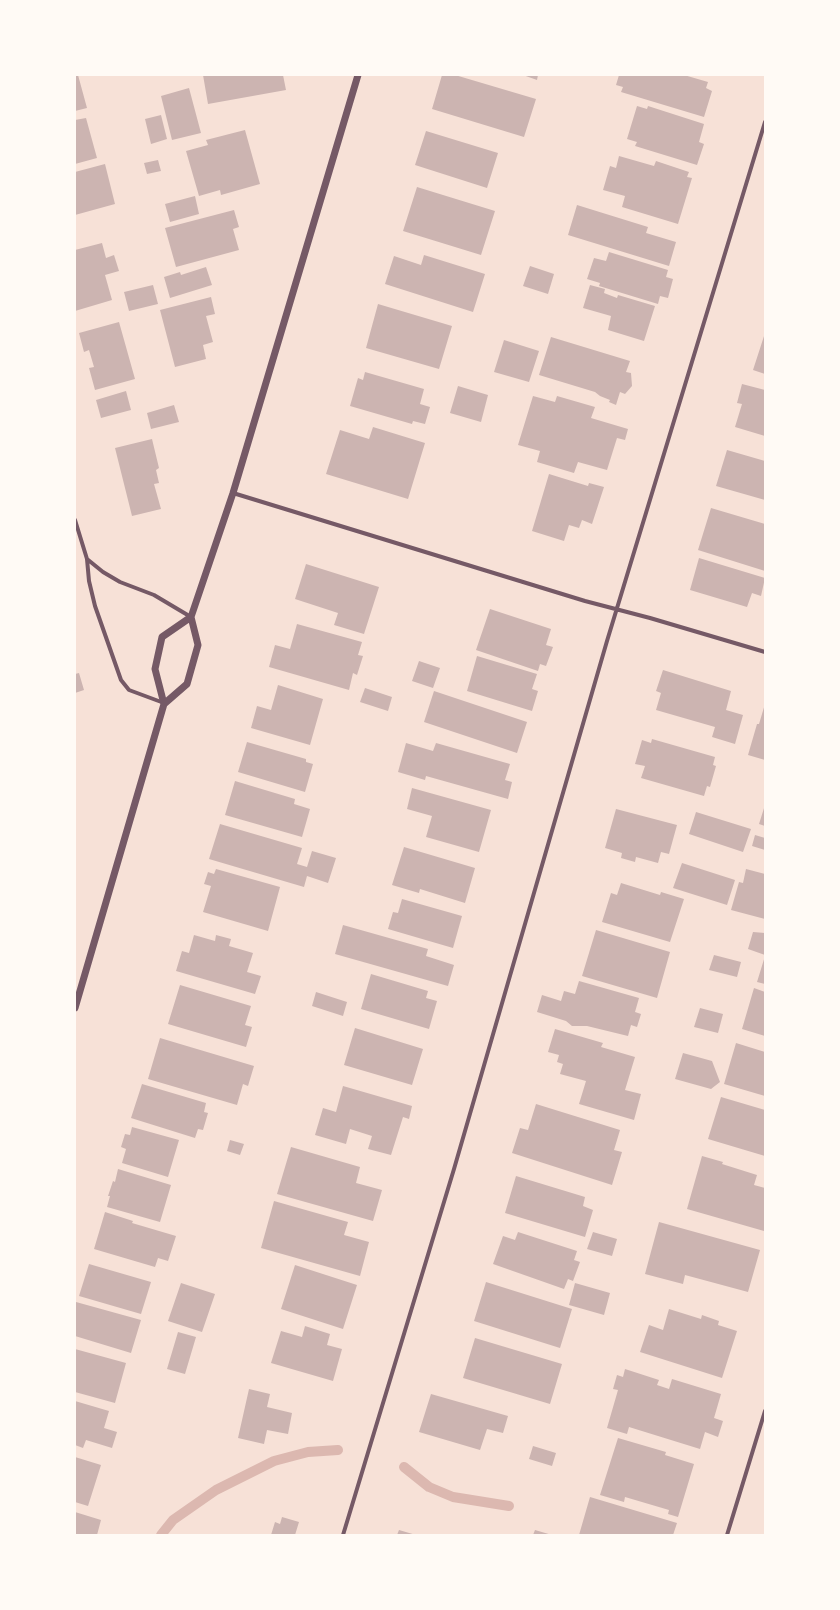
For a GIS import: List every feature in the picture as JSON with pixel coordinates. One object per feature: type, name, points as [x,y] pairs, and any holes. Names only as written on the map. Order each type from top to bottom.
[{"type":"street","points":[[164,704],[187,684],[198,645],[191,617],[233,493],[358,75]]},
{"type":"street","points":[[344,1535],[454,1169],[617,609],[765,122]]},
{"type":"street","points":[[233,493],[570,596],[765,652]]},
{"type":"street","points":[[75,520],[87,559],[89,581],[95,606],[121,680],[129,690],[164,704]]},
{"type":"street","points":[[87,559],[103,572],[120,582],[154,595],[191,617]]},
{"type":"street","points":[[75,1008],[164,704],[155,669],[162,637],[191,617]]},
{"type":"street","points":[[727,1535],[765,1411]]},
{"type":"building","points":[[75,75],[78,75],[87,108],[75,111]]},
{"type":"building","points":[[203,75],[283,75],[286,90],[208,104]]},
{"type":"building","points":[[442,75],[455,75],[536,99],[524,137],[432,109]]},
{"type":"building","points":[[523,75],[538,75],[537,80]]},
{"type":"building","points":[[619,75],[684,75],[708,82],[706,88],[712,91],[704,117],[621,92],[623,87],[616,85]]},
{"type":"building","points":[[189,88],[201,133],[172,140],[161,96]]},
{"type":"building","points":[[637,106],[647,109],[648,106],[704,124],[699,142],[704,144],[697,165],[635,146],[637,142],[627,139]]},
{"type":"building","points":[[161,115],[167,139],[151,144],[145,119]]},
{"type":"building","points":[[86,118],[97,158],[75,164],[75,120]]},
{"type":"building","points":[[245,130],[260,184],[221,195],[220,190],[199,196],[186,151],[208,145],[206,140]]},
{"type":"building","points":[[426,131],[498,153],[487,188],[415,165]]},
{"type":"building","points":[[619,156],[654,166],[656,161],[689,172],[687,177],[692,178],[678,224],[622,207],[625,196],[603,190],[610,166],[616,168]]},
{"type":"building","points":[[158,160],[161,171],[147,174],[144,163]]},
{"type":"building","points":[[105,164],[115,204],[75,215],[75,172]]},
{"type":"building","points":[[417,187],[495,211],[481,255],[403,231]]},
{"type":"building","points":[[195,196],[199,214],[170,222],[165,204]]},
{"type":"building","points":[[577,205],[648,227],[646,233],[676,242],[669,266],[568,235]]},
{"type":"building","points":[[234,210],[239,227],[233,229],[239,250],[176,267],[165,228]]},
{"type":"building","points":[[102,243],[106,258],[114,255],[119,271],[105,275],[112,300],[75,311],[75,250]]},
{"type":"building","points":[[609,252],[668,270],[666,277],[673,279],[668,298],[660,296],[658,304],[599,286],[600,283],[587,279],[594,258],[606,261]]},
{"type":"building","points":[[424,255],[485,274],[473,312],[385,284],[394,256],[421,265]]},
{"type":"building","points":[[530,266],[554,274],[548,294],[523,286]]},
{"type":"building","points":[[206,267],[212,285],[170,298],[164,277],[180,272],[181,275]]},
{"type":"building","points":[[153,285],[158,304],[129,311],[124,292]]},
{"type":"building","points":[[590,285],[605,289],[604,293],[617,298],[618,295],[655,306],[644,341],[608,330],[611,316],[583,308]]},
{"type":"building","points":[[211,297],[215,314],[206,316],[213,342],[203,345],[206,359],[175,367],[160,310]]},
{"type":"building","points":[[378,304],[452,326],[439,369],[366,348]]},
{"type":"building","points":[[119,322],[135,379],[95,390],[89,368],[94,367],[89,350],[84,352],[79,333]]},
{"type":"building","points":[[765,333],[765,374],[753,370]]},
{"type":"building","points":[[551,337],[630,361],[626,372],[631,373],[632,386],[625,394],[620,392],[616,405],[595,392],[539,375]]},
{"type":"building","points":[[504,340],[539,351],[529,382],[494,372]]},
{"type":"building","points":[[365,372],[424,389],[420,404],[430,407],[425,424],[413,421],[412,424],[350,406],[358,378],[363,380]]},
{"type":"building","points":[[742,384],[765,390],[765,436],[735,427],[742,404],[737,403]]},
{"type":"building","points":[[458,386],[488,395],[481,422],[450,413]]},
{"type":"building","points":[[126,391],[131,410],[101,418],[96,400]]},
{"type":"building","points":[[533,396],[555,402],[557,396],[595,407],[591,418],[628,429],[625,440],[617,438],[607,470],[578,462],[574,473],[537,462],[540,451],[518,445]]},
{"type":"building","points":[[174,405],[179,422],[151,429],[147,413]]},
{"type":"building","points":[[373,427],[425,443],[408,499],[326,474],[340,430],[369,439]]},
{"type":"building","points":[[152,439],[159,468],[156,470],[159,483],[154,484],[161,509],[132,516],[115,448]]},
{"type":"building","points":[[727,450],[765,461],[765,500],[716,486]]},
{"type":"building","points":[[549,474],[588,486],[589,483],[604,487],[592,524],[582,520],[579,528],[569,525],[564,541],[532,531]]},
{"type":"building","points":[[711,508],[765,524],[765,571],[698,550]]},
{"type":"building","points":[[699,558],[765,578],[761,596],[752,593],[747,607],[690,590]]},
{"type":"building","points":[[306,564],[379,587],[364,634],[334,625],[338,613],[295,599]]},
{"type":"building","points":[[490,609],[551,629],[546,645],[553,647],[546,666],[540,664],[538,671],[476,650]]},
{"type":"building","points":[[297,624],[362,642],[358,655],[363,656],[357,675],[353,673],[349,690],[269,667],[275,645],[290,649]]},
{"type":"building","points":[[477,656],[537,674],[532,689],[538,691],[532,711],[467,691]]},
{"type":"building","points":[[419,661],[440,668],[433,688],[412,681]]},
{"type":"building","points":[[663,670],[731,691],[726,710],[743,715],[735,744],[712,737],[715,727],[656,710],[661,693],[656,691]]},
{"type":"building","points":[[79,673],[84,690],[75,693],[75,674]]},
{"type":"building","points":[[278,685],[323,699],[310,745],[251,728],[257,706],[271,710]]},
{"type":"building","points":[[365,688],[392,697],[388,711],[360,702]]},
{"type":"building","points":[[434,691],[527,722],[517,753],[424,722]]},
{"type":"building","points":[[765,704],[765,760],[748,755],[757,724],[759,724]]},
{"type":"building","points":[[652,739],[715,757],[713,765],[716,766],[710,787],[707,786],[704,796],[641,778],[645,766],[635,764],[642,740],[651,743]]},
{"type":"building","points":[[247,742],[306,759],[306,762],[313,764],[305,792],[238,772]]},
{"type":"building","points":[[406,743],[433,751],[436,743],[510,764],[505,780],[512,782],[508,799],[426,776],[425,780],[398,772]]},
{"type":"building","points":[[235,781],[295,799],[294,804],[310,809],[302,837],[225,815]]},
{"type":"building","points":[[412,788],[491,810],[479,852],[426,837],[432,816],[407,809]]},
{"type":"building","points":[[765,805],[765,826],[759,824]]},
{"type":"building","points":[[616,809],[677,825],[669,854],[661,852],[658,863],[636,857],[635,862],[621,858],[622,853],[605,848]]},
{"type":"building","points":[[696,812],[751,829],[743,852],[689,834]]},
{"type":"building","points":[[220,824],[302,848],[297,864],[307,867],[312,851],[336,858],[328,883],[307,876],[304,887],[209,859]]},
{"type":"building","points":[[755,835],[765,838],[765,850],[752,846]]},
{"type":"building","points":[[404,847],[475,868],[465,903],[420,889],[419,893],[392,885]]},
{"type":"building","points":[[682,863],[735,880],[727,905],[673,888]]},
{"type":"building","points":[[216,869],[280,887],[268,931],[203,912],[211,886],[204,884],[208,872],[214,874]]},
{"type":"building","points":[[746,869],[765,874],[765,919],[731,910],[739,882],[743,883]]},
{"type":"building","points":[[621,883],[660,895],[661,892],[684,899],[670,942],[602,922],[611,893],[617,895]]},
{"type":"building","points":[[402,899],[462,916],[453,948],[388,929],[393,912],[398,913]]},
{"type":"building","points":[[343,925],[428,949],[426,956],[454,965],[448,986],[335,954]]},
{"type":"building","points":[[596,930],[670,952],[657,998],[582,976]]},
{"type":"building","points":[[753,932],[765,933],[765,955],[748,949]]},
{"type":"building","points":[[194,935],[215,941],[216,935],[231,939],[229,946],[253,953],[247,972],[261,976],[255,994],[176,971],[182,951],[189,953]]},
{"type":"building","points":[[714,955],[741,962],[737,977],[709,970]]},
{"type":"building","points":[[765,956],[765,984],[757,982]]},
{"type":"building","points":[[371,974],[428,991],[426,998],[437,1001],[429,1029],[361,1009]]},
{"type":"building","points":[[579,981],[639,998],[635,1012],[641,1014],[637,1027],[631,1025],[628,1036],[587,1026],[572,1026],[566,1021],[537,1012],[542,995],[561,1001],[564,991],[575,994]]},
{"type":"building","points":[[180,985],[251,1006],[245,1025],[252,1027],[246,1047],[168,1024]]},
{"type":"building","points":[[754,988],[765,992],[765,1036],[742,1029]]},
{"type":"building","points":[[316,992],[347,1002],[343,1016],[312,1006]]},
{"type":"building","points":[[700,1008],[723,1014],[718,1033],[694,1027]]},
{"type":"building","points":[[355,1028],[423,1049],[412,1085],[344,1065]]},
{"type":"building","points":[[555,1029],[603,1043],[601,1047],[635,1057],[625,1090],[641,1094],[634,1120],[579,1104],[586,1081],[560,1074],[563,1064],[557,1062],[559,1055],[548,1052]]},
{"type":"building","points":[[160,1038],[254,1066],[248,1086],[243,1084],[237,1105],[148,1079]]},
{"type":"building","points":[[736,1043],[765,1052],[765,1096],[724,1084]]},
{"type":"building","points":[[683,1053],[712,1061],[720,1082],[711,1089],[675,1079]]},
{"type":"building","points":[[142,1084],[206,1103],[204,1112],[208,1113],[203,1130],[198,1129],[195,1138],[131,1118]]},
{"type":"building","points":[[343,1086],[412,1106],[409,1119],[403,1117],[391,1155],[368,1149],[372,1136],[350,1129],[346,1144],[315,1135],[323,1108],[336,1112]]},
{"type":"building","points":[[721,1097],[765,1110],[765,1156],[708,1139]]},
{"type":"building","points":[[536,1104],[620,1130],[614,1150],[622,1152],[612,1185],[512,1153],[520,1128],[528,1130]]},
{"type":"building","points":[[132,1127],[179,1140],[168,1177],[122,1163],[126,1149],[121,1147],[125,1134],[130,1135]]},
{"type":"building","points":[[230,1140],[244,1144],[240,1155],[227,1151]]},
{"type":"building","points":[[291,1147],[360,1167],[356,1183],[382,1190],[373,1221],[277,1194]]},
{"type":"building","points":[[702,1156],[757,1175],[754,1185],[765,1188],[764,1231],[687,1209]]},
{"type":"building","points":[[118,1169],[171,1185],[160,1222],[107,1207],[110,1196],[108,1196],[113,1181],[115,1182]]},
{"type":"building","points":[[516,1176],[585,1197],[583,1206],[593,1210],[585,1237],[505,1213]]},
{"type":"building","points":[[274,1201],[348,1222],[344,1235],[369,1242],[360,1276],[261,1248]]},
{"type":"building","points":[[105,1212],[133,1221],[132,1223],[176,1236],[168,1261],[158,1258],[155,1267],[94,1249]]},
{"type":"building","points":[[659,1222],[760,1250],[748,1292],[685,1275],[683,1284],[645,1274]]},
{"type":"building","points":[[518,1232],[577,1251],[574,1260],[580,1262],[573,1281],[568,1279],[564,1289],[493,1264],[503,1236],[515,1240]]},
{"type":"building","points":[[593,1232],[617,1239],[612,1256],[587,1249]]},
{"type":"building","points":[[89,1264],[151,1282],[141,1314],[79,1296]]},
{"type":"building","points":[[295,1265],[357,1285],[343,1329],[281,1309]]},
{"type":"building","points":[[486,1282],[572,1309],[560,1348],[474,1321]]},
{"type":"building","points":[[181,1283],[215,1294],[202,1332],[168,1321]]},
{"type":"building","points":[[575,1283],[610,1293],[604,1315],[569,1305]]},
{"type":"building","points":[[76,1302],[141,1320],[131,1353],[75,1336]]},
{"type":"building","points":[[669,1309],[701,1319],[702,1315],[719,1321],[718,1325],[737,1331],[722,1378],[640,1352],[649,1325],[663,1330]]},
{"type":"building","points":[[305,1326],[330,1334],[327,1345],[342,1349],[333,1381],[271,1363],[281,1331],[302,1337]]},
{"type":"building","points":[[178,1332],[196,1337],[185,1374],[167,1369]]},
{"type":"building","points":[[475,1338],[562,1364],[550,1404],[463,1378]]},
{"type":"building","points":[[75,1349],[126,1363],[115,1403],[75,1392]]},
{"type":"building","points":[[625,1369],[659,1380],[657,1385],[669,1389],[672,1379],[721,1394],[714,1418],[723,1421],[718,1437],[705,1432],[700,1449],[629,1427],[627,1434],[607,1428],[618,1390],[613,1389],[617,1375],[623,1377]]},
{"type":"building","points":[[249,1389],[270,1394],[267,1407],[292,1413],[288,1434],[267,1430],[264,1444],[238,1438]]},
{"type":"building","points":[[431,1394],[508,1416],[503,1433],[487,1429],[480,1450],[419,1432]]},
{"type":"building","points":[[75,1401],[109,1411],[104,1428],[117,1432],[112,1448],[86,1440],[83,1448],[75,1445]]},
{"type":"building","points":[[618,1438],[666,1452],[665,1455],[694,1464],[678,1517],[668,1514],[669,1510],[625,1497],[624,1502],[600,1495]]},
{"type":"building","points":[[533,1446],[556,1453],[552,1466],[529,1459]]},
{"type":"building","points":[[75,1457],[101,1465],[88,1506],[75,1502]]},
{"type":"building","points":[[590,1497],[677,1523],[673,1535],[579,1535]]},
{"type":"building","points":[[75,1512],[101,1520],[97,1535],[75,1535]]},
{"type":"building","points":[[282,1517],[299,1522],[295,1535],[271,1535],[275,1522],[280,1524]]},
{"type":"building","points":[[399,1530],[416,1535],[397,1535]]},
{"type":"building","points":[[535,1530],[552,1535],[533,1535]]},
{"type":"waterway","points":[[161,1535],[173,1520],[216,1490],[274,1461],[308,1452],[338,1450]]},
{"type":"waterway","points":[[404,1467],[429,1487],[453,1497],[509,1506]]}]
